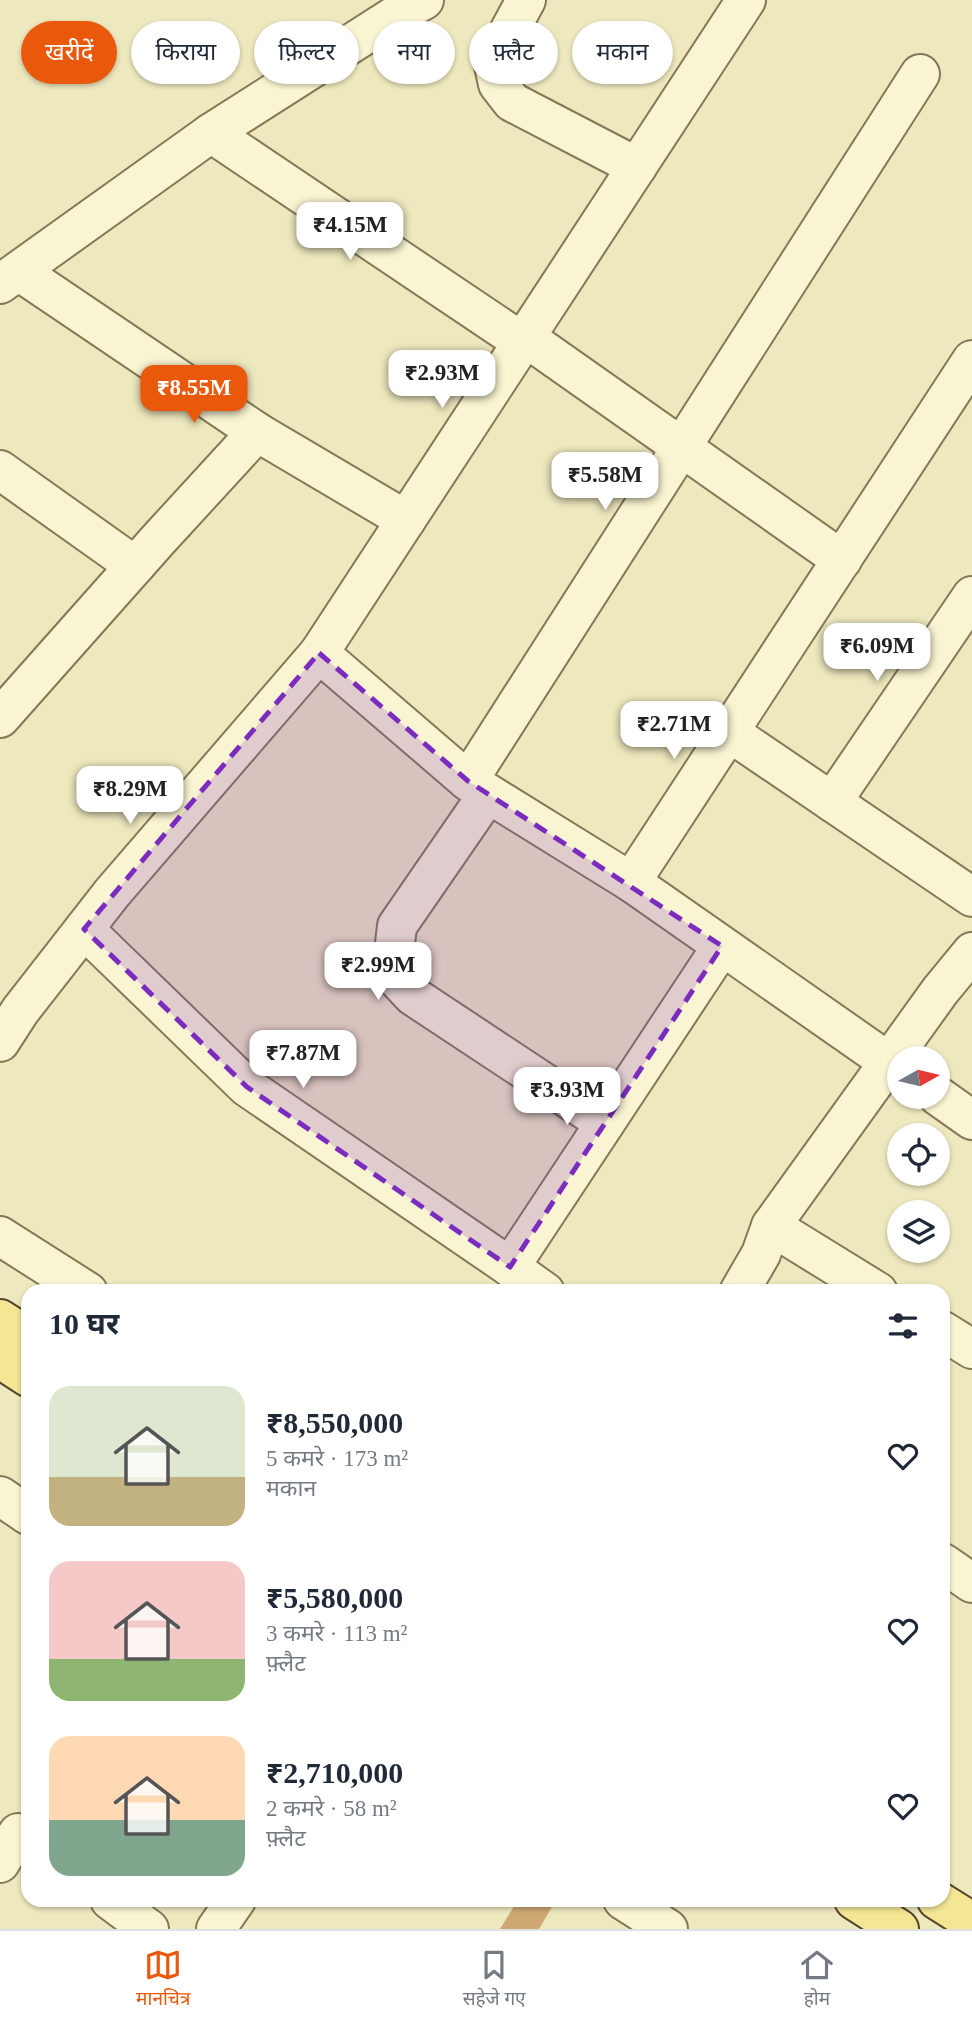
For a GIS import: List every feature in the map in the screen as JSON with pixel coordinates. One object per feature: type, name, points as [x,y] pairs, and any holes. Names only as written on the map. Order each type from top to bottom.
[{"type":"main road","points":[[0,1319],[21,1332]]},
{"type":"main road","points":[[0,1359],[21,1372]]},
{"type":"main road","points":[[865,1907],[899,1929]]},
{"type":"main road","points":[[947,1907],[972,1922]]},
{"type":"street","points":[[526,0],[493,61],[498,84],[512,102],[637,167]]},
{"type":"street","points":[[7,1016],[319,653],[746,0]]},
{"type":"street","points":[[397,5],[211,133],[10,278],[257,432],[405,520]]},
{"type":"street","points":[[605,1123],[413,996],[397,979],[393,961],[397,926],[682,447],[920,74]]},
{"type":"street","points":[[211,133],[524,340],[842,559]]},
{"type":"street","points":[[631,882],[842,559],[960,407],[972,360]]},
{"type":"street","points":[[0,718],[257,432]]},
{"type":"street","points":[[0,470],[135,566]]},
{"type":"street","points":[[832,802],[972,596]]},
{"type":"street","points":[[319,653],[478,788],[631,882],[887,1061]]},
{"type":"street","points":[[729,732],[972,897]]},
{"type":"street","points":[[84,929],[247,1087],[534,1284]]},
{"type":"street","points":[[510,1267],[722,946]]},
{"type":"street","points":[[906,1046],[940,991],[972,952]]},
{"type":"street","points":[[744,1284],[761,1254],[771,1226],[887,1075]]},
{"type":"street","points":[[950,1104],[972,1120]]},
{"type":"street","points":[[771,1226],[865,1284]]},
{"type":"street","points":[[0,1236],[75,1284]]},
{"type":"street","points":[[950,1335],[972,1349]]},
{"type":"street","points":[[0,1496],[21,1510]]},
{"type":"street","points":[[950,1568],[972,1583]]},
{"type":"street","points":[[119,1907],[149,1929]]},
{"type":"street","points":[[216,1929],[231,1907]]},
{"type":"street","points":[[633,1907],[668,1929]]},
{"type":"highlighted area","points":[[319,653],[468,781],[722,946],[510,1267],[247,1087],[84,929]]},
{"type":"building","points":[[514,1907],[552,1907],[539,1929],[500,1929]]}]
